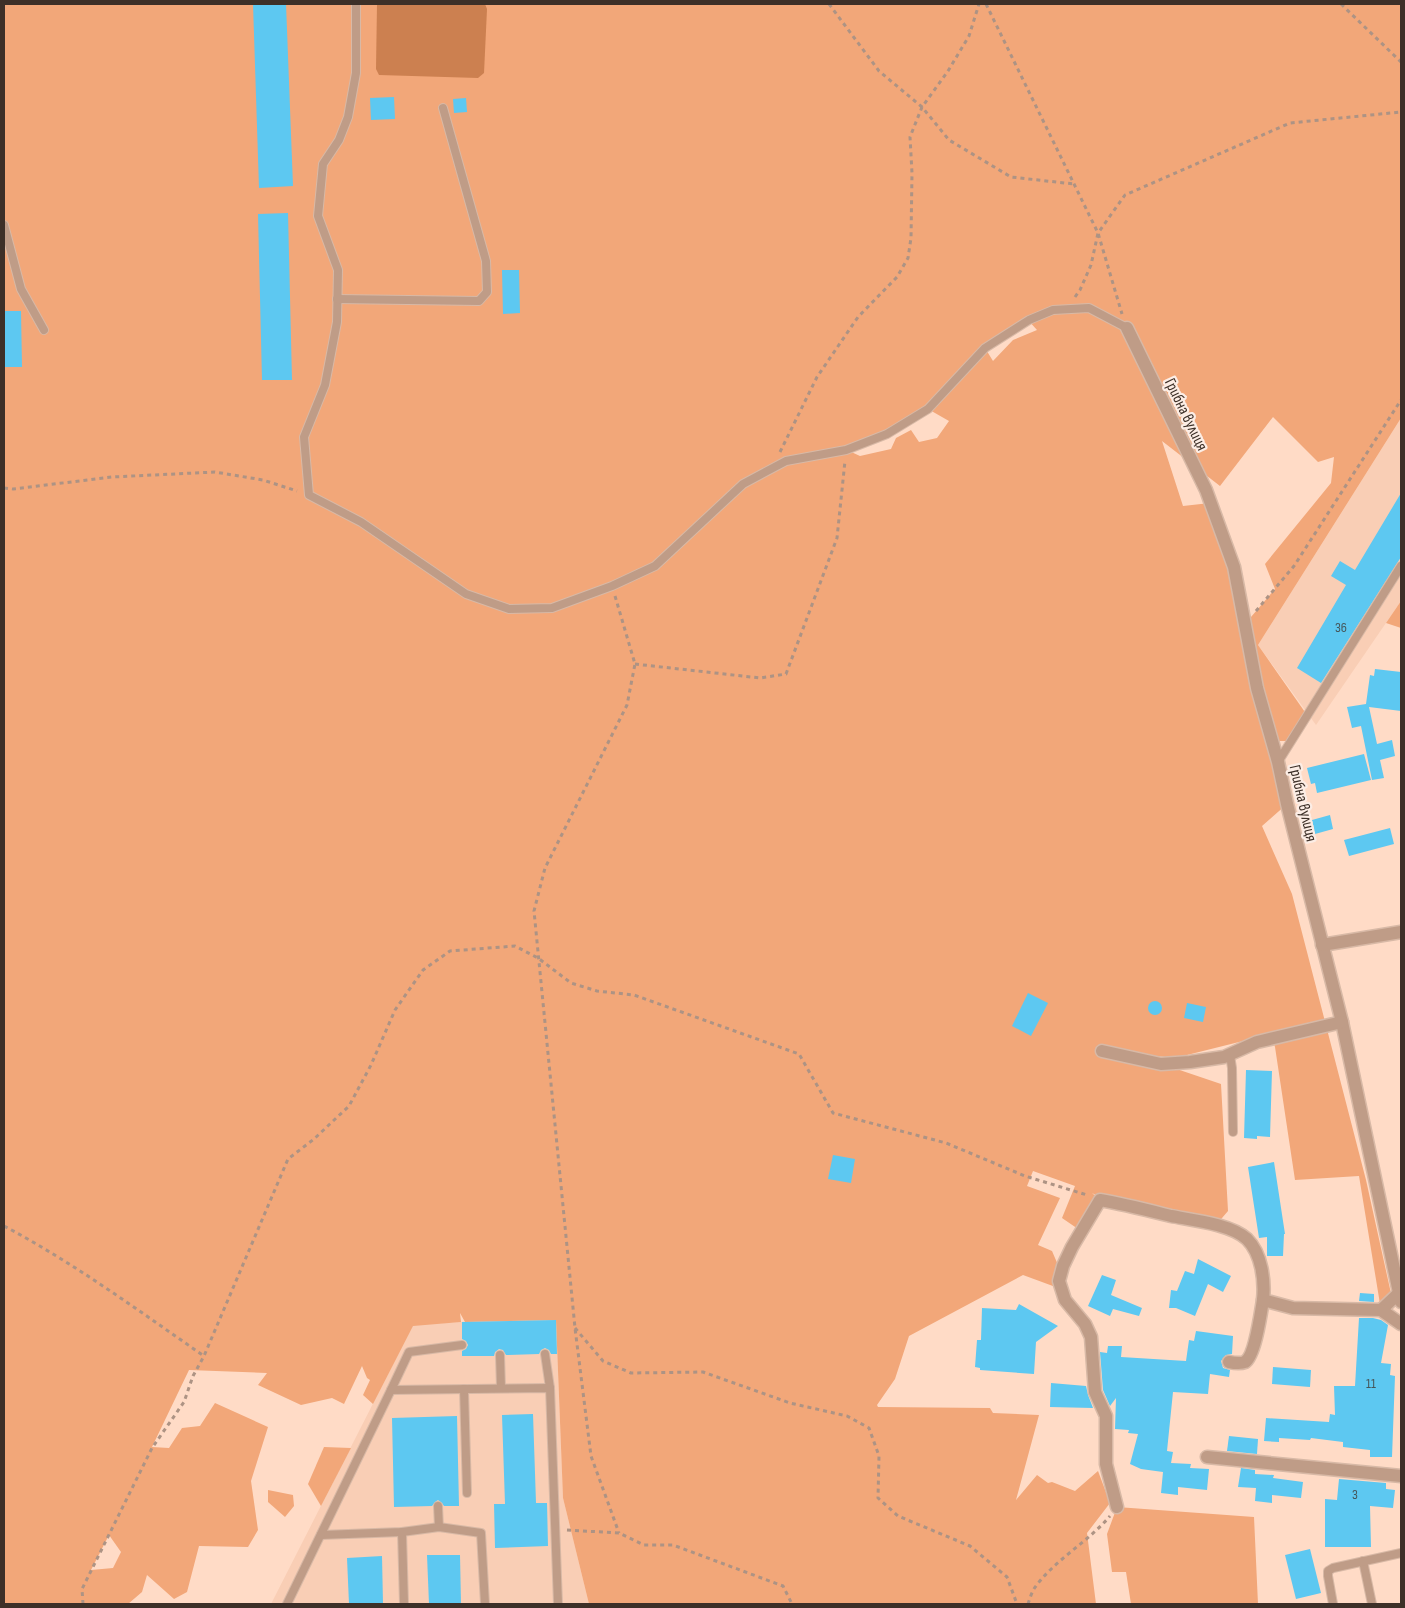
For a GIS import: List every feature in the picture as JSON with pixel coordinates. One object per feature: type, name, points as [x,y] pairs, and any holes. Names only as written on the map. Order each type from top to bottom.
[{"type":"street","name":"Грибна вулиця","points":[[1127,328],[1206,490],[1234,567],[1257,688],[1278,762],[1342,1022],[1400,1298]]},
{"type":"street","points":[[1322,945],[1401,932]]},
{"type":"street","points":[[1102,1050],[1169,1064],[1218,1058],[1230,1055],[1257,1042],[1342,1022]]},
{"type":"street","points":[[1117,1507],[1107,1469],[1106,1416],[1095,1392],[1091,1337],[1085,1324],[1065,1300],[1059,1281],[1063,1266],[1072,1247],[1100,1200],[1216,1226],[1241,1234],[1251,1243],[1257,1255],[1264,1286],[1258,1330],[1248,1358],[1243,1362],[1229,1362]]},
{"type":"street","points":[[1263,1300],[1293,1308],[1381,1310],[1400,1298]]},
{"type":"street","points":[[1381,1310],[1401,1324]]},
{"type":"street","points":[[1206,1457],[1401,1476]]},
{"type":"lane","points":[[356,4],[356,73],[348,116],[339,140],[323,164],[318,216],[338,270],[337,322],[325,385],[304,437],[309,494],[361,522],[466,594],[509,609],[552,608],[612,586],[656,566],[743,484],[786,461],[846,450],[887,434],[928,409],[985,348],[1028,320],[1053,310],[1089,308],[1127,328]]},
{"type":"lane","points":[[337,300],[479,301],[487,292],[486,261],[443,108]]},
{"type":"lane","points":[[4,225],[21,289],[44,330]]},
{"type":"lane","points":[[1278,762],[1401,566]]},
{"type":"lane","points":[[1230,1055],[1233,1132]]},
{"type":"lane","points":[[287,1604],[409,1352],[462,1345]]},
{"type":"lane","points":[[545,1354],[550,1388],[558,1601],[566,1604]]},
{"type":"lane","points":[[500,1355],[502,1388]]},
{"type":"lane","points":[[391,1390],[550,1388]]},
{"type":"lane","points":[[464,1389],[467,1494]]},
{"type":"lane","points":[[438,1506],[439,1527]]},
{"type":"lane","points":[[321,1535],[402,1532],[439,1527],[482,1533],[485,1604]]},
{"type":"lane","points":[[402,1532],[404,1604]]},
{"type":"lane","points":[[1333,1604],[1328,1571],[1401,1552]]},
{"type":"lane","points":[[1363,1562],[1372,1604]]},
{"type":"path","points":[[829,4],[879,71],[922,107],[949,140],[1011,177],[1074,184]]},
{"type":"path","points":[[773,468],[784,441],[816,377],[858,317],[897,276],[908,258],[911,238],[912,182],[910,137],[922,107],[970,36],[979,4]]},
{"type":"path","points":[[986,4],[1098,233],[1127,328]]},
{"type":"path","points":[[1341,4],[1401,62]]},
{"type":"path","points":[[1066,309],[1080,290],[1090,265],[1098,233],[1125,195],[1290,123],[1401,112]]},
{"type":"path","points":[[1245,624],[1294,566],[1401,400]]},
{"type":"path","points":[[635,664],[760,678],[786,674],[837,538],[846,450]]},
{"type":"path","points":[[4,488],[13,489],[112,477],[215,472],[263,480],[309,494]]},
{"type":"path","points":[[612,586],[635,664],[627,705],[545,868],[534,911],[575,1328],[591,1456],[619,1533]]},
{"type":"path","points":[[82,1604],[82,1589],[152,1448],[184,1402],[193,1376],[204,1356],[288,1159],[314,1139],[349,1106],[395,1010],[423,970],[450,951],[515,946],[538,958],[571,983],[597,991],[634,995],[799,1054],[833,1113],[946,1143],[1025,1176],[1100,1200]]},
{"type":"path","points":[[4,1226],[33,1242],[130,1304],[204,1356]]},
{"type":"path","points":[[575,1328],[603,1361],[631,1373],[702,1372],[790,1403],[847,1416],[870,1428],[879,1456],[878,1498],[898,1516],[970,1546],[1007,1577],[1017,1604]]},
{"type":"path","points":[[1028,1604],[1035,1587],[1056,1564],[1093,1533],[1117,1507]]},
{"type":"path","points":[[555,1529],[619,1533],[644,1546],[673,1546],[783,1586],[792,1604]]},
{"type":"shaded area","points":[[4,4],[1401,4],[1401,418],[1258,645],[1307,715],[1291,741],[1272,741],[1287,804],[1262,826],[1292,894],[1366,1180],[1392,1298],[1381,1310],[1359,1176],[1295,1180],[1275,1047],[1271,1034],[1175,1058],[1108,1051],[1156,1062],[1221,1084],[1228,1211],[1216,1225],[1107,1201],[1092,1193],[1100,1200],[1081,1231],[1062,1218],[1075,1186],[1033,1171],[1027,1186],[1060,1198],[1038,1245],[1052,1251],[1061,1272],[1061,1289],[1023,1275],[909,1336],[895,1379],[877,1405],[878,1407],[990,1408],[993,1413],[1039,1415],[1016,1500],[1037,1475],[1048,1483],[1052,1482],[1075,1491],[1098,1471],[1110,1503],[1087,1533],[1096,1604],[589,1604],[563,1498],[556,1320],[465,1322],[460,1313],[461,1322],[413,1326],[373,1404],[363,1395],[370,1380],[367,1378],[362,1366],[344,1404],[332,1398],[301,1405],[258,1385],[267,1373],[189,1370],[152,1447],[169,1448],[182,1428],[200,1426],[215,1403],[268,1427],[251,1481],[258,1530],[248,1547],[199,1546],[187,1592],[174,1599],[147,1575],[142,1592],[128,1604],[4,1604]],"holes":[[[1028,320],[1037,330],[1013,340],[993,361],[985,348]],[[928,409],[949,421],[937,438],[919,442],[911,430],[896,438],[891,449],[860,456],[847,450]],[[1273,417],[1318,462],[1334,457],[1331,483],[1265,564],[1275,589],[1245,624],[1210,503],[1183,506],[1162,441],[1220,486]],[[109,1535],[121,1552],[113,1568],[91,1570]]]},
{"type":"shaded area","points":[[377,4],[485,4],[487,9],[484,73],[478,78],[379,75],[376,69]]},
{"type":"shaded area","points":[[1401,418],[1401,601],[1316,725],[1258,645]]},
{"type":"shaded area","points":[[1401,601],[1401,628],[1386,623]]},
{"type":"shaded area","points":[[556,1320],[563,1498],[589,1604],[271,1604],[413,1325]]},
{"type":"shaded area","points":[[324,1447],[351,1448],[321,1506],[308,1484]]},
{"type":"shaded area","points":[[268,1490],[293,1495],[294,1506],[285,1517],[268,1502]]},
{"type":"shaded area","points":[[1117,1507],[1254,1517],[1258,1604],[1131,1604],[1126,1572],[1112,1572],[1107,1534]]},
{"type":"building","points":[[253,4],[286,4],[293,186],[259,188]]},
{"type":"building","points":[[394,97],[395,119],[371,120],[370,98]]},
{"type":"building","points":[[466,98],[467,112],[454,113],[453,99]]},
{"type":"building","points":[[288,213],[292,380],[262,380],[258,214]]},
{"type":"building","points":[[502,270],[519,270],[520,313],[503,314]]},
{"type":"building","points":[[4,311],[21,311],[22,367],[4,367]]},
{"type":"building","points":[[1401,493],[1401,557],[1321,683],[1297,668],[1346,585],[1331,576],[1340,561],[1355,570]]},
{"type":"building","points":[[1375,669],[1401,672],[1401,711],[1369,707],[1377,744],[1392,740],[1395,756],[1380,760],[1384,778],[1372,780],[1361,726],[1352,728],[1347,707],[1366,704],[1370,675],[1374,676]]},
{"type":"building","points":[[1364,754],[1371,780],[1317,793],[1315,783],[1311,784],[1307,768]]},
{"type":"building","points":[[1330,815],[1333,829],[1315,834],[1312,820]]},
{"type":"building","points":[[1390,828],[1394,844],[1349,856],[1344,840]]},
{"type":"building","points":[[1028,993],[1048,1003],[1031,1036],[1012,1026]]},
{"type":"building","points":[[1155,1001],[1160,1003],[1162,1008],[1160,1013],[1155,1015],[1150,1013],[1148,1008],[1150,1003]]},
{"type":"building","points":[[1187,1003],[1206,1007],[1203,1022],[1184,1018]]},
{"type":"building","points":[[1246,1070],[1272,1071],[1270,1137],[1244,1138]]},
{"type":"building","points":[[833,1155],[855,1159],[851,1183],[828,1179]]},
{"type":"building","points":[[1274,1162],[1285,1234],[1283,1256],[1267,1256],[1267,1237],[1259,1238],[1248,1167]]},
{"type":"building","points":[[1198,1259],[1231,1276],[1223,1292],[1208,1284],[1195,1316],[1176,1308],[1169,1308],[1171,1290],[1177,1291],[1185,1271],[1194,1274]]},
{"type":"building","points":[[1102,1275],[1116,1280],[1111,1295],[1142,1308],[1139,1316],[1113,1309],[1110,1316],[1088,1306]]},
{"type":"building","points":[[1360,1293],[1374,1294],[1374,1302],[1359,1301]]},
{"type":"building","points":[[1019,1304],[1058,1326],[1036,1342],[1034,1374],[980,1370],[980,1368],[975,1367],[977,1340],[981,1340],[982,1308],[1016,1310]]},
{"type":"building","points":[[1359,1318],[1373,1318],[1381,1320],[1388,1325],[1381,1363],[1391,1364],[1390,1375],[1395,1376],[1392,1457],[1370,1457],[1370,1450],[1343,1447],[1343,1442],[1311,1438],[1310,1440],[1279,1438],[1279,1442],[1264,1441],[1266,1418],[1329,1422],[1330,1414],[1335,1415],[1334,1386],[1355,1386]]},
{"type":"building","points":[[556,1320],[557,1354],[551,1354],[545,1348],[539,1354],[506,1355],[503,1350],[499,1349],[495,1352],[494,1356],[462,1356],[462,1351],[468,1345],[462,1339],[462,1322]]},
{"type":"building","points":[[1196,1331],[1233,1336],[1232,1354],[1226,1355],[1221,1361],[1223,1368],[1230,1370],[1229,1377],[1210,1374],[1208,1394],[1173,1392],[1167,1451],[1173,1452],[1171,1463],[1191,1464],[1190,1468],[1209,1469],[1207,1490],[1178,1487],[1178,1495],[1161,1493],[1163,1472],[1141,1469],[1130,1464],[1138,1434],[1128,1433],[1129,1430],[1115,1429],[1116,1398],[1110,1406],[1103,1390],[1100,1352],[1107,1353],[1108,1346],[1122,1346],[1121,1357],[1186,1361],[1189,1340],[1194,1341]]},
{"type":"building","points":[[1273,1367],[1311,1370],[1310,1387],[1272,1384]]},
{"type":"building","points":[[1051,1383],[1086,1386],[1093,1408],[1050,1407]]},
{"type":"building","points":[[533,1414],[536,1503],[547,1503],[548,1546],[495,1548],[494,1504],[505,1504],[502,1415]]},
{"type":"building","points":[[457,1416],[459,1506],[444,1506],[438,1500],[432,1506],[394,1507],[392,1418]]},
{"type":"building","points":[[1229,1436],[1258,1439],[1257,1454],[1227,1451]]},
{"type":"building","points":[[1241,1468],[1255,1470],[1255,1474],[1274,1475],[1273,1478],[1303,1482],[1301,1498],[1272,1495],[1272,1503],[1255,1501],[1256,1488],[1238,1487]]},
{"type":"building","points":[[1339,1479],[1386,1483],[1386,1489],[1395,1490],[1393,1508],[1370,1506],[1371,1547],[1325,1547],[1325,1499],[1337,1500]]},
{"type":"building","points":[[1310,1549],[1321,1593],[1296,1599],[1285,1555]]},
{"type":"building","points":[[427,1555],[460,1555],[461,1604],[429,1604]]},
{"type":"building","points":[[382,1556],[383,1604],[349,1604],[347,1558]]}]
